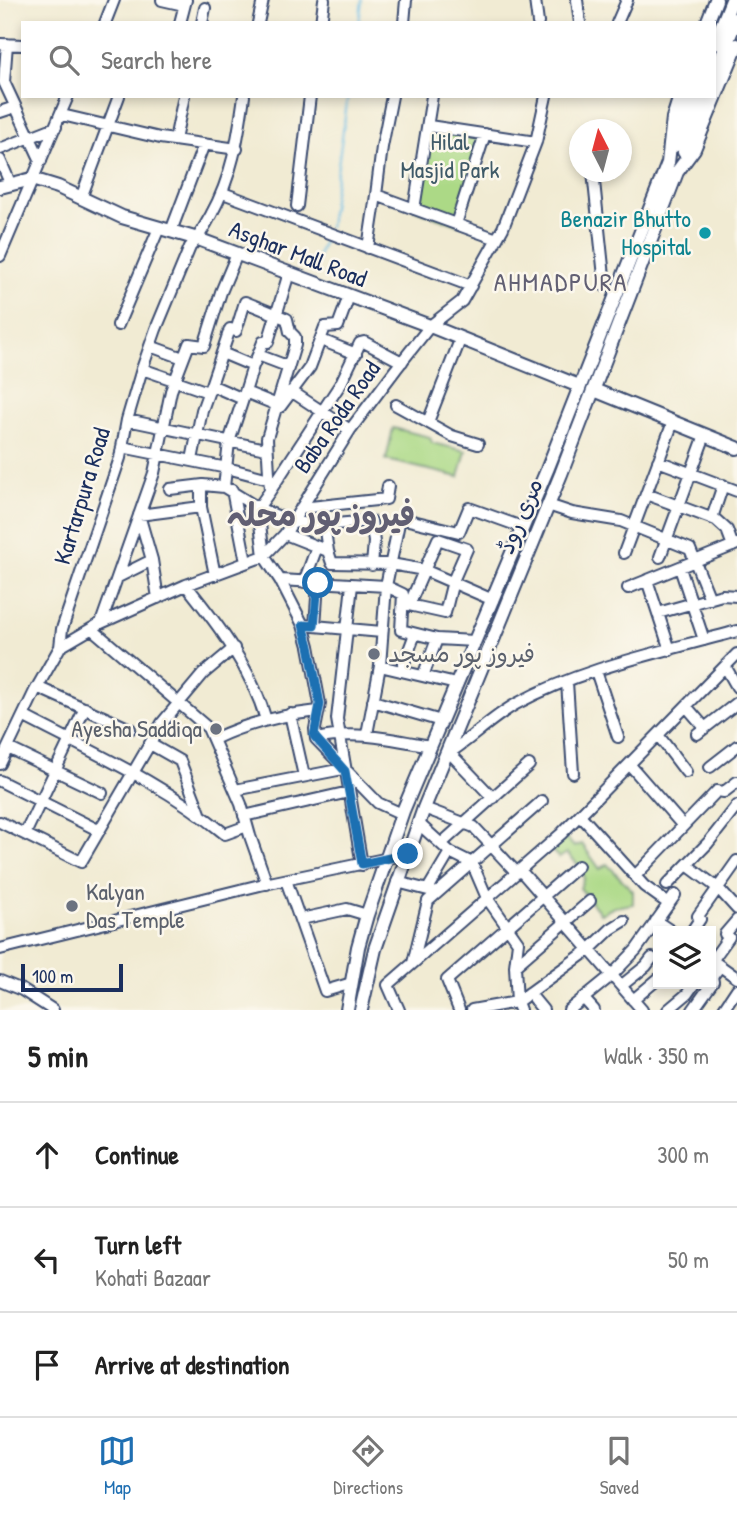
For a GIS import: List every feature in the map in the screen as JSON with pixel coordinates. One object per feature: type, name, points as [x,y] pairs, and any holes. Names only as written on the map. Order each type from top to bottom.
[{"type":"main road","points":[[708,21],[716,0]]},
{"type":"main road","points":[[716,68],[732,20],[732,0]]},
{"type":"main road","points":[[716,41],[732,20]]},
{"type":"main road","name":"مری روڈ","points":[[716,96],[737,46]]},
{"type":"main road","name":"مری روڈ","points":[[361,1010],[375,949],[418,823],[594,390],[673,167],[673,118],[679,98]]},
{"type":"main road","points":[[673,167],[692,98]]},
{"type":"main road","points":[[673,167],[704,98]]},
{"type":"main road","name":"مری روڈ","points":[[347,1010],[358,947],[402,814],[673,167],[694,149],[715,98]]},
{"type":"main road","points":[[6,186],[32,179]]},
{"type":"main road","name":"Asghar Mall Road","points":[[32,179],[58,187],[122,217],[198,239],[430,326],[579,386]]},
{"type":"main road","points":[[594,390],[737,448]]},
{"type":"street","points":[[106,21],[114,0]]},
{"type":"street","points":[[162,0],[185,3],[180,21]]},
{"type":"street","points":[[258,21],[263,0]]},
{"type":"street","points":[[321,21],[324,0]]},
{"type":"street","points":[[404,21],[406,0]]},
{"type":"street","points":[[534,0],[538,21]]},
{"type":"street","points":[[577,0],[580,21]]},
{"type":"street","points":[[618,21],[627,0]]},
{"type":"street","points":[[202,21],[205,8]]},
{"type":"street","points":[[21,46],[3,44],[4,82],[41,161]]},
{"type":"street","points":[[0,256],[67,98]]},
{"type":"street","points":[[81,198],[118,98]]},
{"type":"street","points":[[174,140],[184,98]]},
{"type":"street","name":"Kartarpura Road","points":[[0,764],[37,687],[60,647],[62,629],[122,447],[127,420],[150,346],[190,247],[198,239],[223,193],[237,149],[244,98]]},
{"type":"street","points":[[297,206],[310,98]]},
{"type":"street","points":[[368,248],[392,98]]},
{"type":"street","points":[[414,209],[432,98]]},
{"type":"street","name":"Baba Roda Road","points":[[60,647],[97,626],[186,585],[264,556],[285,534],[350,430],[430,326],[462,301],[471,286],[497,239],[536,142],[546,98]]},
{"type":"street","points":[[0,112],[15,107]]},
{"type":"street","points":[[62,115],[174,140],[237,149]]},
{"type":"street","points":[[429,125],[536,142]]},
{"type":"street","points":[[0,149],[56,127]]},
{"type":"street","points":[[456,224],[485,134]]},
{"type":"street","points":[[118,325],[204,144]]},
{"type":"street","points":[[0,160],[6,186]]},
{"type":"street","points":[[594,182],[605,286]]},
{"type":"street","points":[[223,193],[471,286]]},
{"type":"street","points":[[376,195],[497,239]]},
{"type":"street","points":[[237,254],[221,292],[204,346],[191,343],[183,358],[139,515],[118,577],[97,626],[208,728],[235,790],[267,884]]},
{"type":"street","points":[[246,562],[228,488],[229,442],[263,342],[268,342],[289,273]]},
{"type":"street","points":[[272,421],[291,390],[310,367],[325,327],[338,326],[349,296]]},
{"type":"street","points":[[192,460],[209,389],[230,329],[236,331],[246,302],[287,320],[290,332],[295,337],[266,449],[270,491]]},
{"type":"street","points":[[321,340],[356,354]]},
{"type":"street","points":[[428,422],[460,340]]},
{"type":"street","points":[[309,626],[264,556],[258,508],[341,383],[362,341],[402,362]]},
{"type":"street","points":[[150,346],[183,358]]},
{"type":"street","points":[[222,353],[287,366]]},
{"type":"street","points":[[142,369],[175,380],[277,405]]},
{"type":"street","points":[[291,390],[321,413],[350,430]]},
{"type":"street","points":[[396,405],[452,436],[478,444]]},
{"type":"street","points":[[127,420],[266,449]]},
{"type":"street","points":[[624,553],[673,422]]},
{"type":"street","points":[[660,557],[705,435]]},
{"type":"street","points":[[122,447],[192,460],[269,479]]},
{"type":"street","points":[[658,460],[737,491]]},
{"type":"street","points":[[203,485],[201,507],[215,575]]},
{"type":"street","points":[[170,489],[203,485],[228,488],[258,508],[292,522],[324,524],[371,521],[372,565]]},
{"type":"street","points":[[712,518],[723,485]]},
{"type":"street","points":[[301,508],[386,499],[388,486]]},
{"type":"street","points":[[628,588],[735,545],[722,524],[712,518],[646,494]]},
{"type":"street","points":[[548,505],[559,510],[621,521],[690,549],[710,599]]},
{"type":"street","points":[[139,515],[201,507]]},
{"type":"street","points":[[367,734],[380,666],[386,586],[397,526],[402,517],[459,532],[469,508],[522,527]]},
{"type":"street","points":[[139,515],[152,560],[158,598]]},
{"type":"street","points":[[324,524],[328,551],[334,563],[331,583]]},
{"type":"street","points":[[285,534],[328,551]]},
{"type":"street","points":[[438,539],[465,547],[467,551],[453,581],[445,613],[411,607],[410,603],[438,539]]},
{"type":"street","points":[[304,582],[317,547]]},
{"type":"street","points":[[118,577],[152,560]]},
{"type":"street","points":[[334,563],[391,564],[424,570],[493,600]]},
{"type":"street","points":[[680,568],[704,640]]},
{"type":"street","points":[[280,580],[386,586],[403,594],[401,630],[437,639],[474,640]]},
{"type":"street","points":[[647,580],[670,650]]},
{"type":"street","points":[[318,583],[309,626],[309,646],[320,704],[315,729],[316,739],[378,803],[402,814]]},
{"type":"street","points":[[352,584],[337,719],[362,864]]},
{"type":"street","points":[[186,585],[234,649],[258,697],[266,720]]},
{"type":"street","points":[[658,614],[722,595],[737,596]]},
{"type":"street","points":[[309,626],[382,632]]},
{"type":"street","points":[[493,799],[448,754],[515,704],[596,671],[737,631]]},
{"type":"street","points":[[401,671],[415,634]]},
{"type":"street","points":[[423,676],[437,639]]},
{"type":"street","points":[[0,822],[81,862],[162,723],[202,674],[234,649]]},
{"type":"street","points":[[399,1010],[388,985],[580,815],[737,654]]},
{"type":"street","points":[[380,666],[456,684]]},
{"type":"street","points":[[725,666],[737,687]]},
{"type":"street","points":[[596,671],[618,737]]},
{"type":"street","points":[[567,682],[573,773]]},
{"type":"street","points":[[37,687],[130,729]]},
{"type":"street","points":[[373,701],[441,720]]},
{"type":"street","points":[[686,706],[701,731],[737,703]]},
{"type":"street","points":[[26,834],[85,708]]},
{"type":"street","points":[[214,739],[266,720],[318,711]]},
{"type":"street","points":[[290,714],[304,776]]},
{"type":"street","points":[[23,716],[132,772],[200,813],[225,834],[246,821],[349,793]]},
{"type":"street","points":[[316,739],[338,734],[367,734],[430,746]]},
{"type":"street","points":[[659,735],[686,772]]},
{"type":"street","points":[[150,744],[180,761],[200,813]]},
{"type":"street","points":[[710,766],[737,746]]},
{"type":"street","points":[[8,748],[102,793]]},
{"type":"street","points":[[413,963],[428,901],[446,847],[464,824],[529,765]]},
{"type":"street","points":[[630,765],[683,826]]},
{"type":"street","points":[[235,790],[344,770]]},
{"type":"street","points":[[0,782],[98,830]]},
{"type":"street","points":[[724,792],[737,782]]},
{"type":"street","points":[[635,876],[717,791],[724,792],[737,807],[708,843],[667,885]]},
{"type":"street","points":[[397,882],[432,891],[472,863],[542,801]]},
{"type":"street","points":[[424,808],[474,827],[566,922],[642,1010]]},
{"type":"street","points":[[569,1010],[612,975],[636,950],[672,900],[644,886],[580,815]]},
{"type":"street","points":[[418,823],[446,847],[472,863],[487,898],[518,942],[515,966],[518,1006]]},
{"type":"street","points":[[0,949],[267,884],[408,854]]},
{"type":"street","points":[[696,926],[701,919],[698,916],[737,861]]},
{"type":"street","points":[[687,865],[718,888],[737,909]]},
{"type":"street","points":[[459,1010],[447,980],[578,866]]},
{"type":"street","points":[[286,880],[325,991],[352,983]]},
{"type":"street","points":[[515,966],[590,901]]},
{"type":"street","points":[[301,919],[346,909],[367,915]]},
{"type":"street","points":[[716,959],[729,937],[724,934],[737,920]]},
{"type":"street","points":[[472,1010],[518,1006],[529,993],[624,921]]},
{"type":"street","points":[[656,921],[664,926]]},
{"type":"street","points":[[621,986],[652,958]]},
{"type":"street","points":[[716,963],[737,978]]},
{"type":"street","points":[[0,981],[22,990],[53,1010]]},
{"type":"street","points":[[634,1000],[653,983]]},
{"type":"street","points":[[668,1010],[690,989]]},
{"type":"street","points":[[693,1010],[708,989]]},
{"type":"street","points":[[723,1010],[737,989]]},
{"type":"street","points":[[529,993],[543,1010]]},
{"type":"street","points":[[584,999],[594,1010]]},
{"type":"green space","name":"Hilal Masjid Park","points":[[429,126],[485,134],[456,224],[414,209]]},
{"type":"green space","points":[[393,428],[430,437],[432,443],[466,451],[459,477],[386,460]]},
{"type":"green space","points":[[565,836],[574,847],[582,844],[600,869],[607,864],[633,891],[633,904],[614,907],[601,914],[580,888],[584,878],[582,869],[567,853],[559,858],[550,849]]},
{"type":"waterway","points":[[359,21],[362,0]]},
{"type":"waterway","points":[[329,227],[348,98]]},
{"type":"waterway","points":[[315,264],[326,235]]},
{"type":"place","name":"Benazir Bhutto Hospital","points":[[705,233]]},
{"type":"place","name":"فیروز پور مسجد","points":[[374,654]]},
{"type":"place","name":"Ayesha Saddiqa","points":[[216,729]]},
{"type":"place","name":"Kalyan Das Temple","points":[[72,906]]},
{"type":"district","name":"AHMADPURA","points":[[561,282]]},
{"type":"district","name":"فیروز پور محلہ","points":[[321,515]]},
{"type":"route","points":[[318,583],[314,626],[303,625],[320,704],[314,736],[345,771],[362,864],[408,854]]}]
